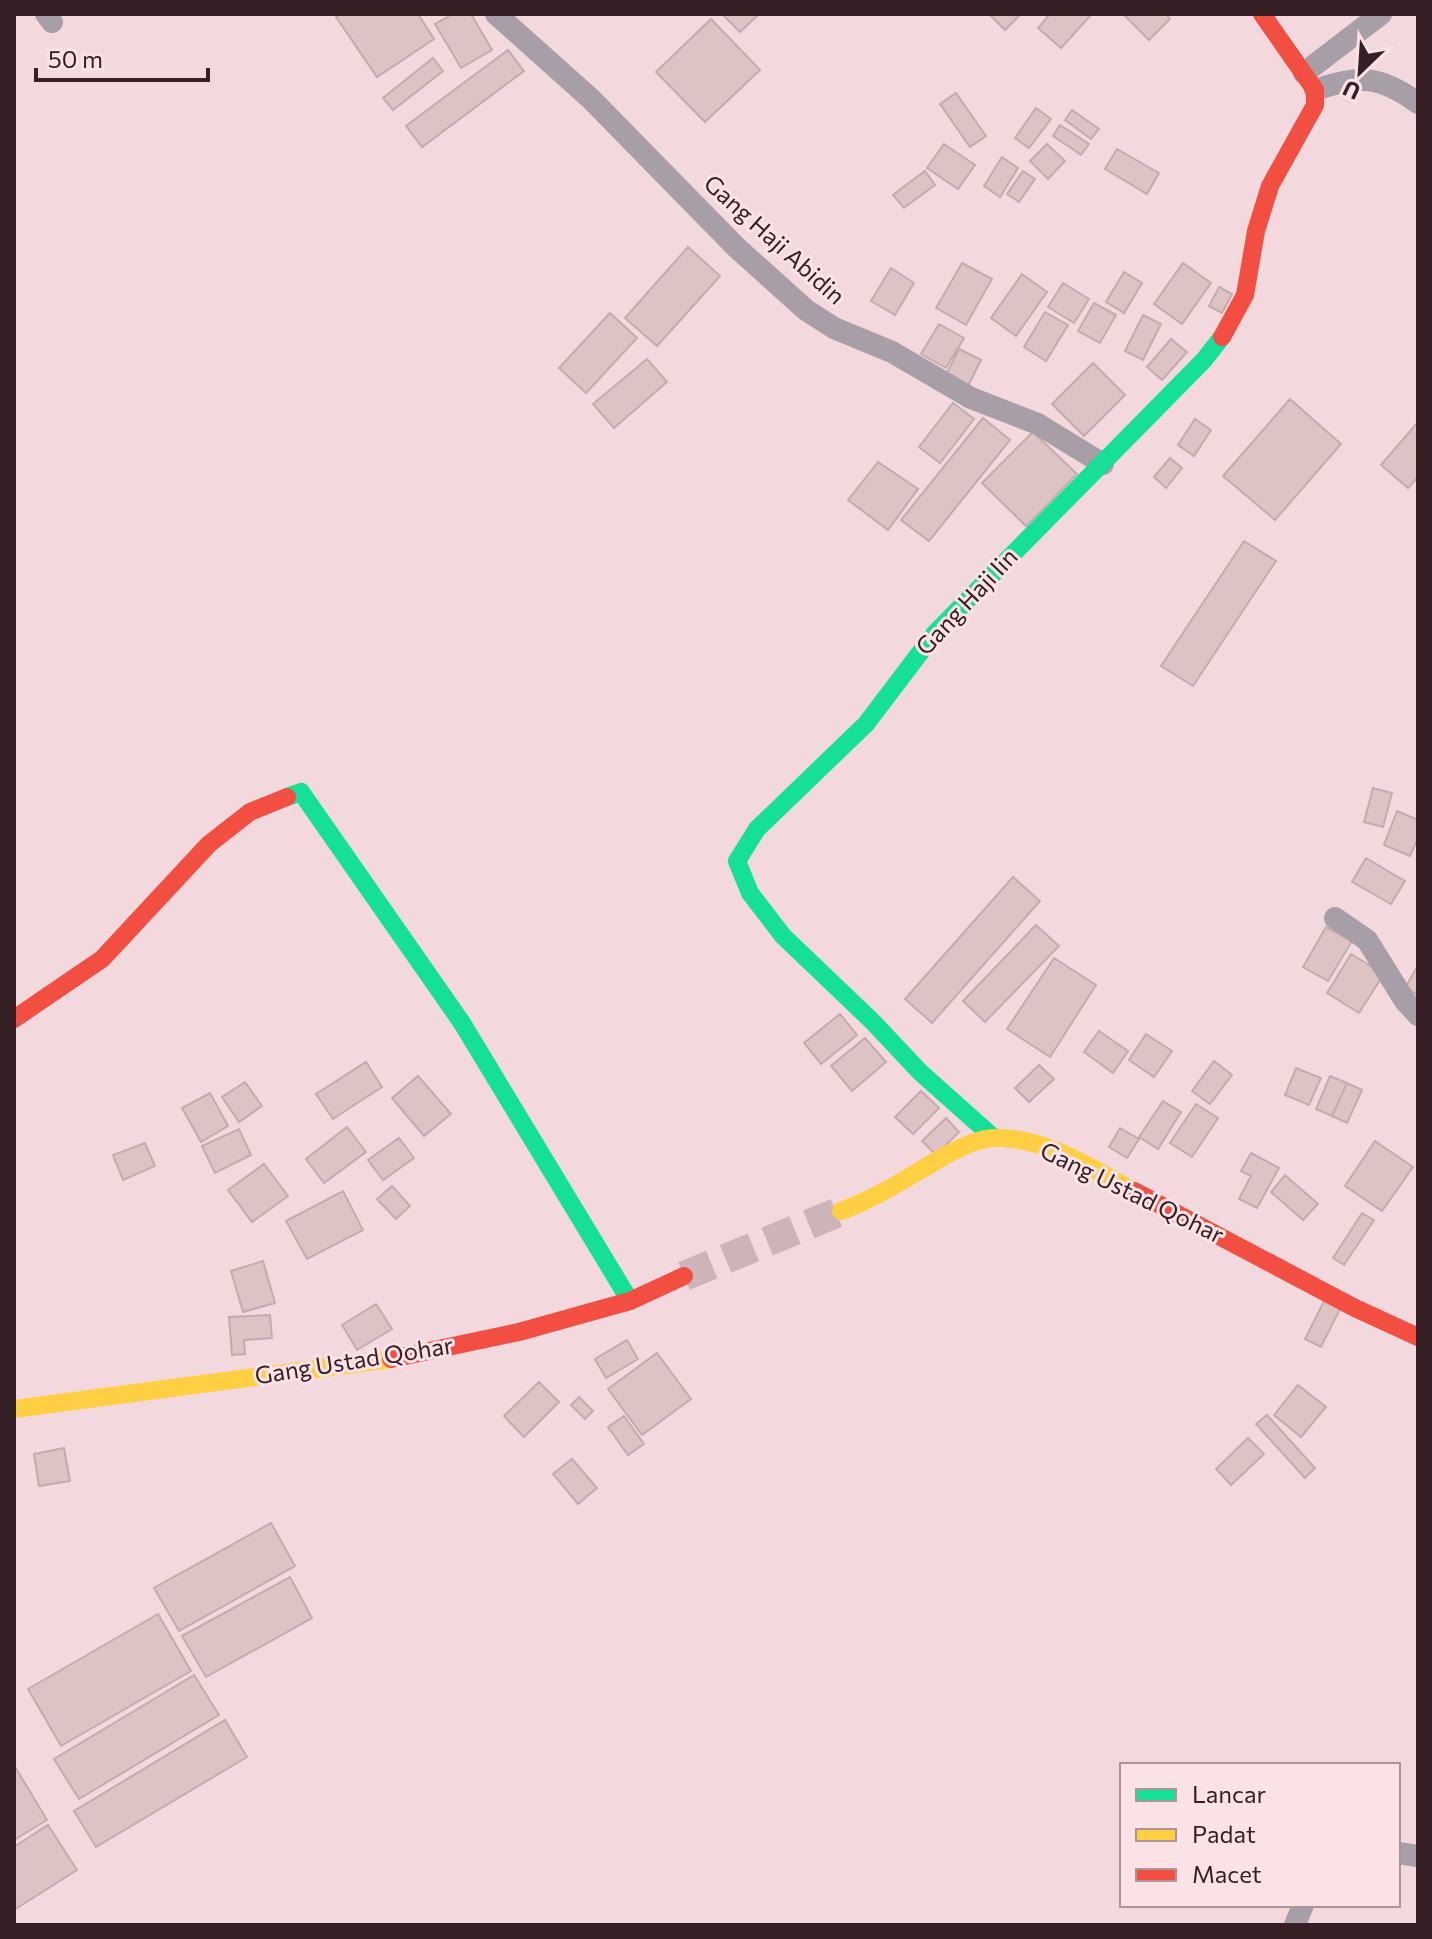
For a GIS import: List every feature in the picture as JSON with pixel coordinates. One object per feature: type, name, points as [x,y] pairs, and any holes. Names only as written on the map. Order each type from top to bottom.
[{"type":"street","name":"Gang Haji Abidin","points":[[496,14],[591,99],[736,247],[806,310],[834,328],[892,352],[971,398],[1038,424],[1103,464]]},
{"type":"street","points":[[1262,14],[1309,81]]},
{"type":"street","points":[[1309,81],[1381,14]]},
{"type":"street","points":[[1309,81],[1357,78],[1383,81],[1418,103]]},
{"type":"street","name":"Gang Haji Iin","points":[[994,1138],[920,1072],[783,936],[750,893],[737,861],[757,829],[866,724],[935,633],[1204,360],[1224,335],[1245,295],[1256,231],[1270,186],[1315,105],[1309,81]]},
{"type":"street","points":[[14,1019],[102,959],[209,844],[250,812],[301,792],[462,1023],[630,1301]]},
{"type":"street","points":[[1335,918],[1367,940],[1405,1001],[1418,1015]]},
{"type":"street","name":"Gang Ustad Qohar","points":[[841,1211],[879,1197],[970,1143],[994,1138],[1051,1149],[1355,1308],[1418,1337]]},
{"type":"street","name":"Gang Ustad Qohar","points":[[14,1409],[412,1356],[519,1332],[630,1301],[684,1276]]},
{"type":"building","points":[[340,14],[418,14],[434,39],[377,77],[336,17]]},
{"type":"building","points":[[453,14],[471,14],[492,50],[461,68],[435,24]]},
{"type":"building","points":[[722,14],[759,14],[740,32]]},
{"type":"building","points":[[989,14],[1021,14],[1005,30]]},
{"type":"building","points":[[1050,14],[1092,14],[1061,48],[1038,28]]},
{"type":"building","points":[[1123,14],[1166,14],[1170,19],[1149,40]]},
{"type":"building","points":[[711,19],[760,70],[705,122],[656,72]]},
{"type":"building","points":[[508,50],[524,71],[422,147],[406,126]]},
{"type":"building","points":[[433,58],[443,71],[393,110],[383,98]]},
{"type":"building","points":[[956,93],[986,136],[970,147],[940,104]]},
{"type":"building","points":[[1036,108],[1051,119],[1029,148],[1015,138]]},
{"type":"building","points":[[1072,110],[1099,129],[1091,139],[1065,120]]},
{"type":"building","points":[[1060,125],[1089,144],[1081,155],[1053,136]]},
{"type":"building","points":[[944,144],[975,165],[958,189],[927,168]]},
{"type":"building","points":[[1047,144],[1065,161],[1048,179],[1030,161]]},
{"type":"building","points":[[1117,149],[1159,173],[1147,194],[1105,169]]},
{"type":"building","points":[[1002,157],[1018,168],[1000,197],[984,186]]},
{"type":"building","points":[[925,171],[935,185],[904,208],[893,195]]},
{"type":"building","points":[[1023,171],[1035,179],[1019,202],[1007,194]]},
{"type":"building","points":[[688,247],[720,276],[657,346],[625,318]]},
{"type":"building","points":[[962,263],[992,279],[966,325],[936,308]]},
{"type":"building","points":[[1183,263],[1211,283],[1182,324],[1154,304]]},
{"type":"building","points":[[891,268],[914,283],[895,315],[871,301]]},
{"type":"building","points":[[1124,272],[1142,283],[1124,313],[1106,302]]},
{"type":"building","points":[[1022,274],[1047,292],[1016,336],[991,318]]},
{"type":"building","points":[[1063,283],[1089,299],[1074,323],[1048,307]]},
{"type":"building","points":[[1219,287],[1232,294],[1222,313],[1209,306]]},
{"type":"building","points":[[1094,303],[1116,315],[1100,343],[1078,331]]},
{"type":"building","points":[[1045,312],[1068,325],[1046,361],[1024,347]]},
{"type":"building","points":[[610,313],[637,338],[586,393],[559,368]]},
{"type":"building","points":[[1143,315],[1161,324],[1143,360],[1125,351]]},
{"type":"building","points":[[939,324],[964,338],[946,368],[921,354]]},
{"type":"building","points":[[1171,339],[1187,352],[1162,380],[1147,367]]},
{"type":"building","points":[[959,349],[981,360],[968,386],[946,375]]},
{"type":"building","points":[[647,359],[667,382],[614,428],[593,404]]},
{"type":"building","points":[[1093,363],[1125,395],[1084,436],[1052,404]]},
{"type":"building","points":[[1290,399],[1341,444],[1275,520],[1223,476]]},
{"type":"building","points":[[953,403],[974,419],[940,463],[919,447]]},
{"type":"building","points":[[983,418],[1010,440],[929,541],[901,520]]},
{"type":"building","points":[[1195,419],[1211,430],[1194,456],[1178,445]]},
{"type":"building","points":[[1418,422],[1418,477],[1408,488],[1381,465]]},
{"type":"building","points":[[1033,432],[1077,474],[1026,526],[982,483]]},
{"type":"building","points":[[1170,458],[1182,468],[1166,488],[1154,477]]},
{"type":"building","points":[[878,462],[918,489],[888,530],[848,500]]},
{"type":"building","points":[[1244,541],[1276,561],[1193,686],[1161,666]]},
{"type":"building","points":[[1373,788],[1392,793],[1383,827],[1364,822]]},
{"type":"building","points":[[1397,811],[1418,820],[1418,838],[1410,856],[1384,845]]},
{"type":"building","points":[[1366,858],[1405,881],[1391,904],[1352,882]]},
{"type":"building","points":[[1013,877],[1040,901],[932,1023],[905,999]]},
{"type":"building","points":[[1036,925],[1059,946],[985,1022],[963,1001]]},
{"type":"building","points":[[1326,927],[1352,941],[1328,981],[1303,967]]},
{"type":"building","points":[[1351,954],[1384,974],[1359,1013],[1327,993]]},
{"type":"building","points":[[1054,958],[1096,985],[1050,1057],[1007,1029]]},
{"type":"building","points":[[1418,967],[1418,995],[1405,988]]},
{"type":"building","points":[[840,1014],[857,1035],[821,1064],[804,1043]]},
{"type":"building","points":[[1099,1031],[1128,1051],[1113,1073],[1084,1052]]},
{"type":"building","points":[[1146,1034],[1172,1051],[1154,1077],[1129,1060]]},
{"type":"building","points":[[865,1038],[886,1062],[852,1091],[831,1066]]},
{"type":"building","points":[[1214,1061],[1232,1075],[1210,1104],[1192,1091]]},
{"type":"building","points":[[366,1062],[382,1087],[333,1119],[316,1094]]},
{"type":"building","points":[[1039,1065],[1054,1079],[1029,1102],[1015,1088]]},
{"type":"building","points":[[1296,1068],[1321,1078],[1309,1105],[1285,1095]]},
{"type":"building","points":[[418,1076],[451,1114],[424,1136],[392,1098]]},
{"type":"building","points":[[1330,1076],[1347,1083],[1332,1116],[1316,1109]]},
{"type":"building","points":[[245,1082],[262,1106],[239,1122],[222,1097]]},
{"type":"building","points":[[1347,1083],[1362,1090],[1347,1123],[1332,1116]]},
{"type":"building","points":[[921,1091],[939,1108],[913,1134],[895,1117]]},
{"type":"building","points":[[210,1093],[228,1126],[201,1142],[182,1108]]},
{"type":"building","points":[[1163,1101],[1181,1112],[1158,1149],[1139,1137]]},
{"type":"building","points":[[1196,1104],[1218,1118],[1192,1157],[1170,1143]]},
{"type":"building","points":[[946,1118],[959,1132],[936,1155],[922,1141]]},
{"type":"building","points":[[347,1127],[366,1152],[324,1183],[306,1159]]},
{"type":"building","points":[[1120,1128],[1139,1139],[1127,1158],[1109,1147]]},
{"type":"building","points":[[239,1129],[251,1155],[215,1173],[202,1146]]},
{"type":"building","points":[[399,1138],[414,1158],[383,1180],[368,1160]]},
{"type":"building","points":[[1375,1141],[1413,1167],[1382,1211],[1345,1186]]},
{"type":"building","points":[[145,1143],[155,1166],[123,1180],[113,1155]]},
{"type":"building","points":[[1251,1153],[1279,1168],[1257,1208],[1239,1199],[1251,1176],[1241,1171]]},
{"type":"building","points":[[264,1164],[288,1196],[252,1222],[228,1190]]},
{"type":"building","points":[[1285,1175],[1318,1204],[1303,1220],[1271,1192]]},
{"type":"building","points":[[392,1186],[410,1206],[396,1219],[377,1199]]},
{"type":"building","points":[[343,1191],[363,1230],[307,1259],[286,1221]]},
{"type":"building","points":[[1362,1213],[1374,1220],[1344,1265],[1333,1258]]},
{"type":"building","points":[[263,1261],[275,1303],[243,1312],[231,1271]]},
{"type":"building","points":[[1324,1301],[1340,1309],[1321,1347],[1305,1339]]},
{"type":"building","points":[[376,1304],[392,1329],[357,1350],[342,1325]]},
{"type":"building","points":[[270,1315],[272,1338],[244,1340],[245,1354],[232,1355],[229,1317]]},
{"type":"building","points":[[627,1340],[638,1359],[606,1378],[595,1359]]},
{"type":"building","points":[[657,1353],[691,1399],[642,1435],[608,1389]]},
{"type":"building","points":[[539,1382],[559,1402],[524,1437],[504,1416]]},
{"type":"building","points":[[1298,1385],[1326,1407],[1301,1437],[1274,1415]]},
{"type":"building","points":[[579,1397],[593,1411],[585,1419],[571,1405]]},
{"type":"building","points":[[1267,1415],[1315,1468],[1305,1478],[1256,1424]]},
{"type":"building","points":[[624,1416],[644,1444],[628,1455],[608,1427]]},
{"type":"building","points":[[1248,1438],[1264,1454],[1231,1485],[1216,1469]]},
{"type":"building","points":[[64,1448],[70,1481],[39,1486],[34,1454]]},
{"type":"building","points":[[572,1459],[597,1488],[578,1504],[553,1474]]},
{"type":"building","points":[[271,1523],[295,1566],[179,1631],[154,1588]]},
{"type":"building","points":[[290,1577],[312,1618],[206,1677],[182,1636]]},
{"type":"building","points":[[158,1614],[191,1671],[61,1746],[28,1689]]},
{"type":"building","points":[[194,1675],[219,1715],[79,1799],[54,1759]]},
{"type":"building","points":[[225,1720],[247,1757],[96,1847],[74,1811]]},
{"type":"building","points":[[14,1765],[47,1820],[14,1840]]},
{"type":"building","points":[[48,1825],[77,1870],[14,1910],[14,1847]]},
{"type":"tunnel","points":[[684,1276],[841,1211]]},
{"type":"traffic: fast","points":[[994,1138],[920,1072],[783,936],[750,893],[737,861],[757,829],[866,724],[935,633],[1204,360],[1222,337]]},
{"type":"traffic: fast","points":[[287,797],[301,792],[462,1023],[630,1301]]},
{"type":"traffic: slow","points":[[841,1211],[883,1192],[955,1150],[991,1138],[1015,1139],[1051,1149],[1134,1191]]},
{"type":"traffic: slow","points":[[14,1409],[391,1359]]},
{"type":"traffic: jam","points":[[1222,337],[1245,295],[1256,231],[1270,186],[1315,105],[1315,90],[1262,14]]},
{"type":"traffic: jam","points":[[14,1019],[102,959],[209,844],[250,812],[287,797]]},
{"type":"traffic: jam","points":[[1134,1191],[1355,1308],[1418,1337]]},
{"type":"traffic: jam","points":[[391,1359],[519,1332],[630,1301],[684,1276]]}]
